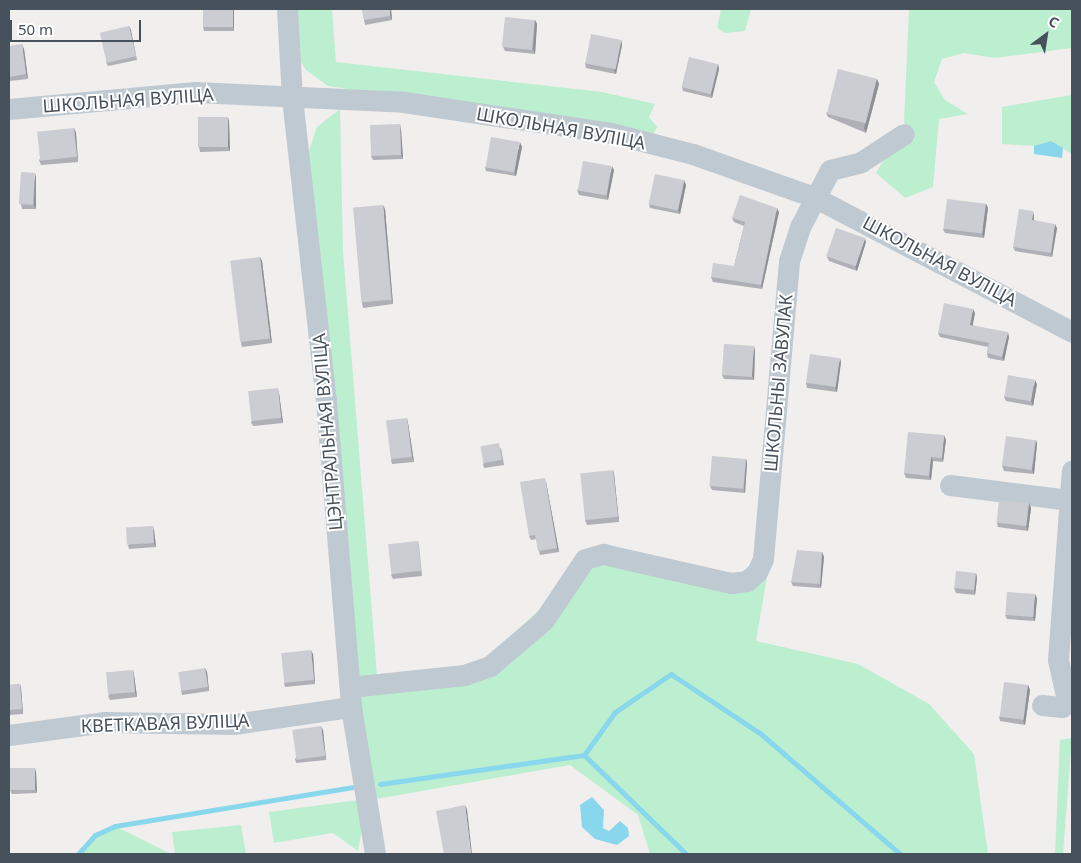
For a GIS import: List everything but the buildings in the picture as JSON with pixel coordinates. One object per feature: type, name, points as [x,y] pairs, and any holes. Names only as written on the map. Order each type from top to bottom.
[{"type":"street","name":"ЦЭНТРАЛЬНАЯ ВУЛІЦА","points":[[287,9],[292,98],[326,401],[350,697],[375,854]]},
{"type":"street","name":"ШКОЛЬНАЯ ВУЛІЦА","points":[[9,108],[194,92],[404,102],[611,133],[693,154],[814,197],[1072,332]]},
{"type":"street","name":"ШКОЛЬНЫ ЗАВУЛАК","points":[[757,572],[763,558],[789,261],[814,197],[830,170],[860,162],[904,134]]},
{"type":"street","points":[[1042,706],[1062,707],[1067,700],[1058,660],[1072,471]]},
{"type":"street","points":[[950,485],[1070,500]]},
{"type":"street","name":"КВЕТКАВАЯ ВУЛІЦА","points":[[9,735],[104,722],[234,724],[350,697],[464,675],[490,666],[544,620],[584,559],[603,554],[731,583],[747,582],[757,572]]},
{"type":"green space","points":[[294,9],[332,9],[336,62],[602,92],[655,104],[649,117],[657,127],[653,135],[328,86],[306,70],[298,57]]},
{"type":"green space","points":[[721,9],[751,9],[745,31],[725,33],[717,28]]},
{"type":"green space","points":[[909,9],[1072,9],[1072,48],[995,58],[964,53],[942,59],[934,82],[945,100],[968,114],[939,119],[933,187],[905,198],[876,173],[885,158],[914,140],[904,122]]},
{"type":"green space","points":[[1072,95],[1072,154],[1051,141],[1034,146],[1002,144],[1002,107]]},
{"type":"green space","points":[[340,109],[343,251],[377,675],[359,678],[308,154],[317,127]]},
{"type":"green space","points":[[606,560],[733,590],[768,571],[756,641],[858,664],[929,704],[974,754],[988,854],[650,854],[638,815],[570,765],[376,799],[359,696],[465,680],[578,573]]},
{"type":"green space","points":[[1072,738],[1063,854],[1055,854],[1060,740]]},
{"type":"green space","points":[[358,800],[362,828],[358,851],[333,833],[274,843],[269,812]]},
{"type":"green space","points":[[241,825],[246,854],[175,854],[172,832]]},
{"type":"green space","points":[[115,826],[171,854],[78,854],[95,835]]},
{"type":"water","points":[[1051,141],[1063,148],[1062,158],[1034,154],[1034,146]]},
{"type":"water","points":[[592,797],[604,810],[603,828],[609,831],[620,821],[628,828],[629,836],[617,845],[595,839],[582,827],[580,805]]},
{"type":"waterway","points":[[584,755],[615,712],[671,674],[761,734],[900,854]]},
{"type":"waterway","points":[[380,784],[584,755],[686,854]]},
{"type":"waterway","points":[[78,854],[95,835],[115,826],[352,787]]}]
